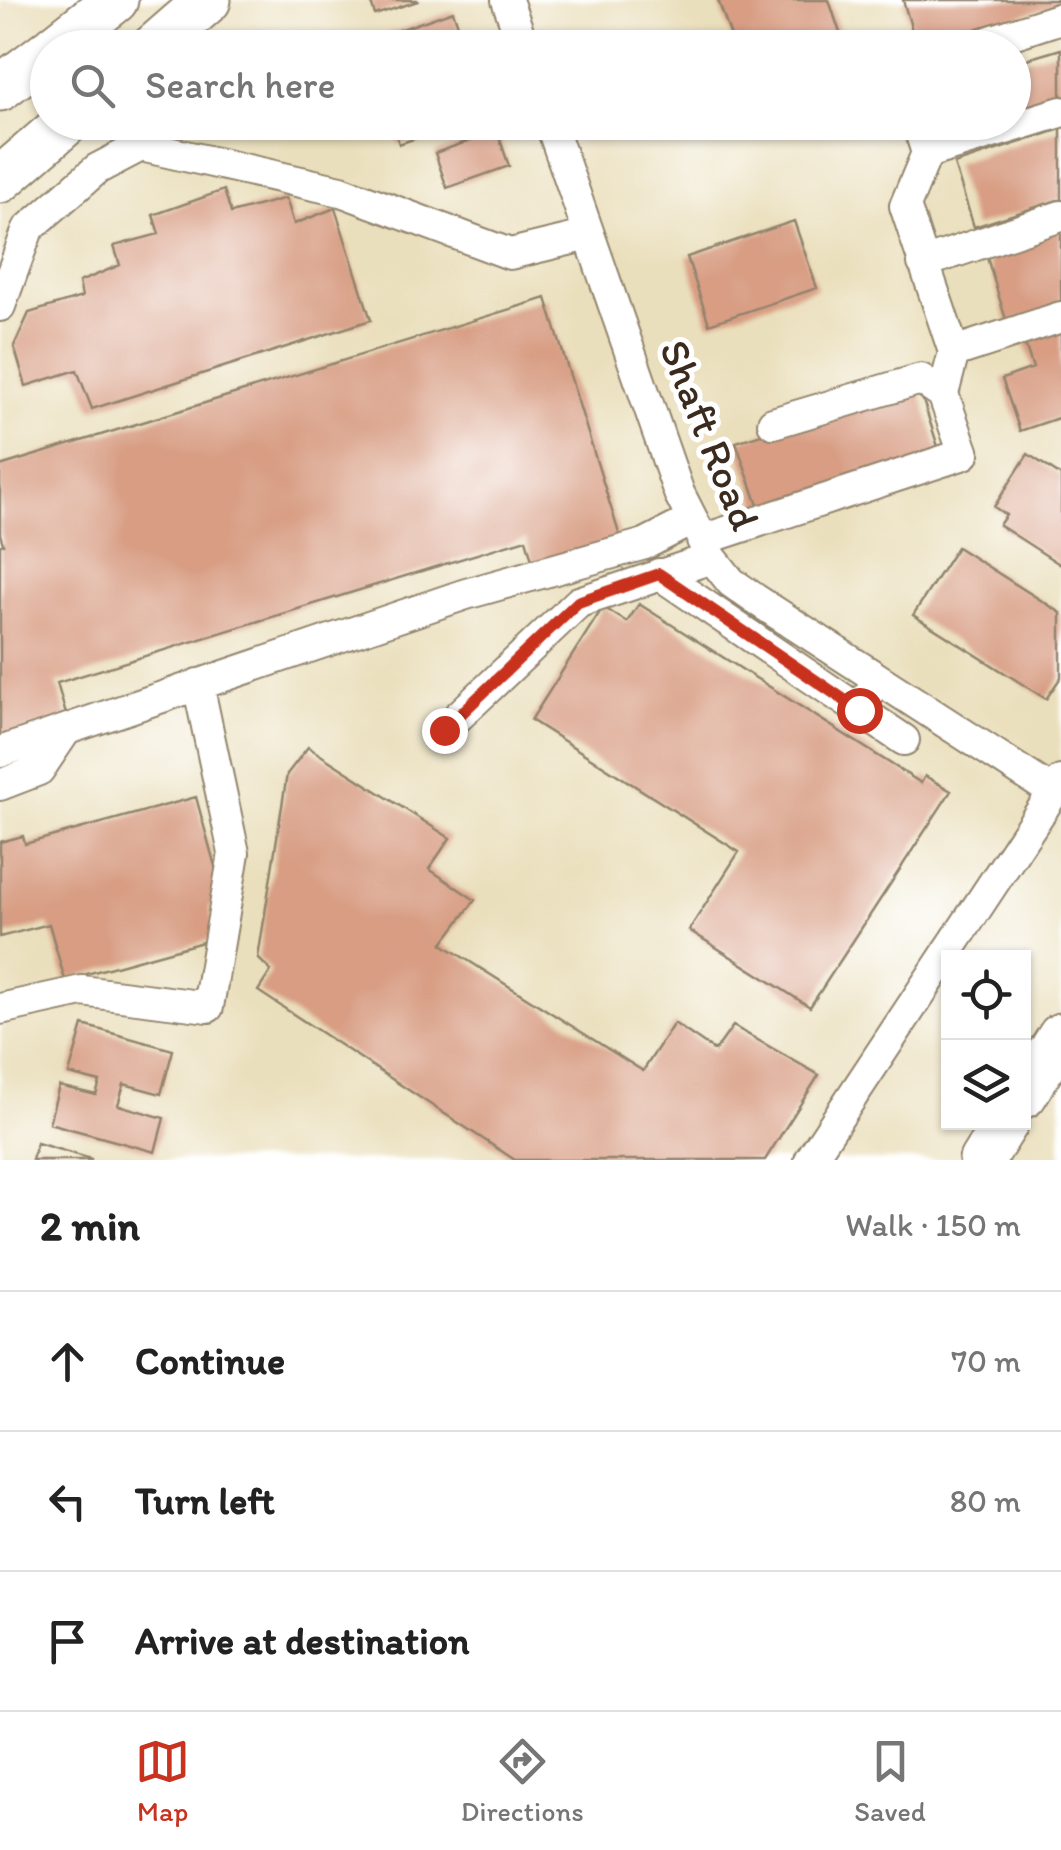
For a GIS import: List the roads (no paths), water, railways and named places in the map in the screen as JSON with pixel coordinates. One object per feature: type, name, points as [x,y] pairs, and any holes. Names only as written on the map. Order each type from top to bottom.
[{"type":"highway","points":[[77,30],[115,0]]},
{"type":"highway","points":[[174,30],[208,0]]},
{"type":"highway","points":[[0,88],[30,66]]},
{"type":"highway","points":[[0,180],[46,140]]},
{"type":"highway","points":[[1031,1083],[1061,1036]]},
{"type":"highway","points":[[982,1160],[1001,1130]]},
{"type":"street","points":[[507,0],[518,30]]},
{"type":"street","points":[[1025,30],[1061,18]]},
{"type":"street","points":[[1031,121],[1061,112]]},
{"type":"street","name":"Shaft Road","points":[[556,140],[679,494],[702,539],[731,582],[876,679],[1057,786]]},
{"type":"street","points":[[0,752],[466,594],[644,544],[702,539],[964,454],[943,394],[954,352],[904,206],[927,154],[923,140]]},
{"type":"street","points":[[927,154],[972,140]]},
{"type":"street","points":[[0,306],[28,229],[97,169],[140,146],[340,191],[510,254],[589,234]]},
{"type":"street","points":[[923,262],[1061,216]]},
{"type":"street","points":[[954,352],[1061,317]]},
{"type":"street","points":[[773,423],[920,378],[943,394]]},
{"type":"street","points":[[444,730],[578,602],[659,574],[702,539]]},
{"type":"street","points":[[659,574],[904,740]]},
{"type":"street","points":[[781,656],[800,629]]},
{"type":"street","points":[[859,710],[876,679]]},
{"type":"street","points":[[0,1009],[82,991],[208,1007],[234,853],[198,684]]},
{"type":"street","points":[[0,785],[39,770],[66,730]]},
{"type":"street","points":[[810,1160],[1057,786]]}]
